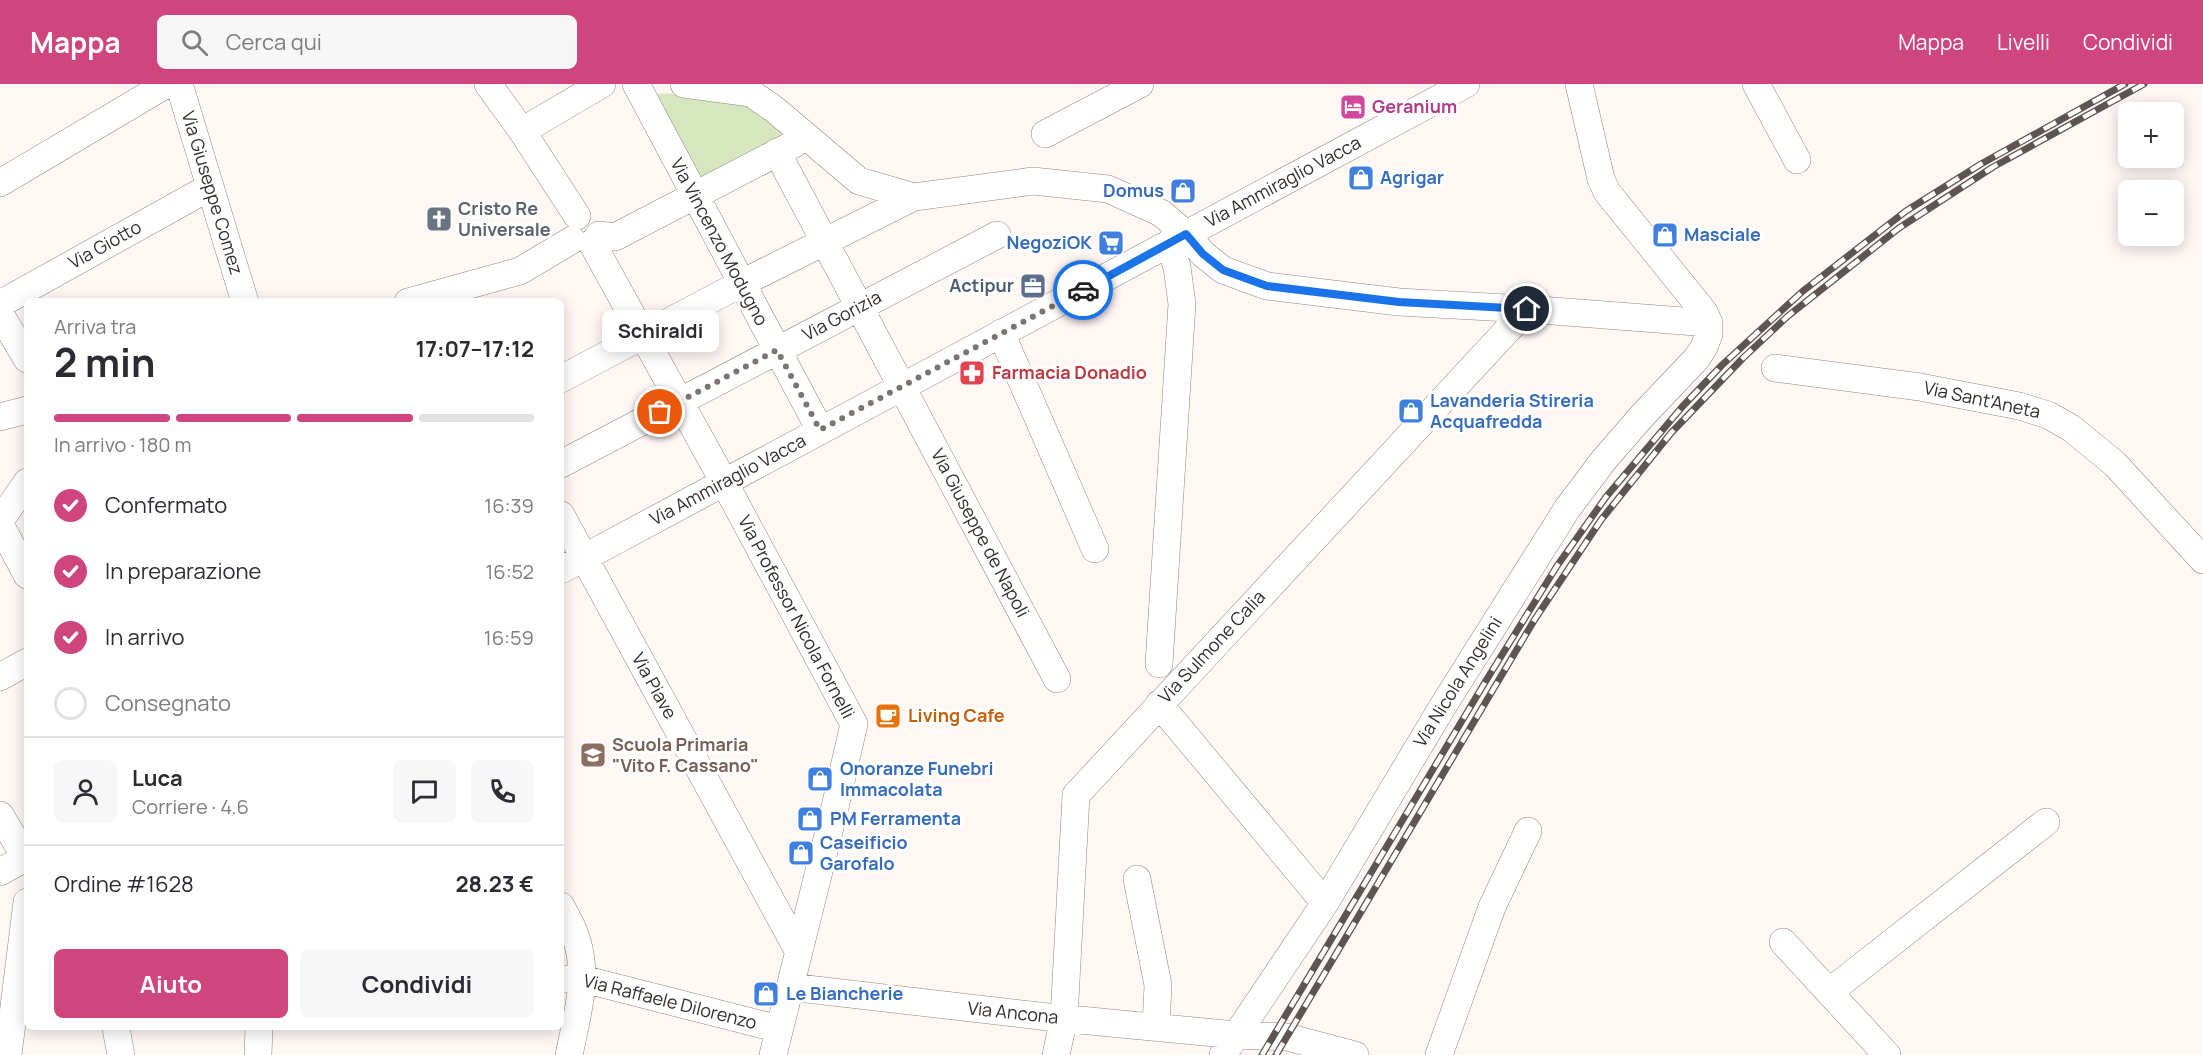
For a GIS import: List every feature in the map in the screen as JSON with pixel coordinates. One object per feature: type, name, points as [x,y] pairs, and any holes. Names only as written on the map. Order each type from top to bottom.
[{"type":"street","points":[[0,183],[167,84]]},
{"type":"street","name":"Via Giuseppe Comez","points":[[179,84],[244,298]]},
{"type":"street","name":"Via Professor Nicola Fornelli","points":[[488,84],[522,131],[644,334],[854,724],[776,1042]]},
{"type":"street","points":[[522,131],[603,84]]},
{"type":"street","name":"Via Vincenzo Modugno","points":[[636,84],[820,430]]},
{"type":"street","points":[[684,84],[751,93],[774,109],[859,181],[914,197]]},
{"type":"street","points":[[1046,134],[1140,84]]},
{"type":"street","name":"Via Ammiraglio Vacca","points":[[572,564],[1466,84]]},
{"type":"street","points":[[564,377],[742,283],[914,197],[1033,181],[1108,189],[1161,213],[1178,239],[1203,254],[1223,270],[1267,286],[1399,302],[1709,323],[1704,312],[1607,192],[1601,179],[1579,84]]},
{"type":"street","points":[[1756,84],[1797,160]]},
{"type":"street","points":[[447,296],[520,271],[585,234],[615,237],[806,138]]},
{"type":"street","name":"Via Giuseppe de Napoli","points":[[777,152],[1057,679]]},
{"type":"street","name":"Via Giotto","points":[[0,304],[210,187]]},
{"type":"street","name":"Via Gorizia","points":[[564,462],[997,235]]},
{"type":"street","points":[[1159,664],[1182,304],[1177,267],[1178,239]]},
{"type":"street","name":"Via Sulmone Calia","points":[[1056,1055],[1064,1018],[1076,795],[1527,309]]},
{"type":"street","points":[[0,314],[24,354]]},
{"type":"street","name":"Via Nicola Angelini","points":[[1230,1045],[1325,903],[1542,546],[1604,461],[1642,416],[1697,358],[1709,334],[1709,323]]},
{"type":"street","points":[[1001,333],[1095,549]]},
{"type":"street","name":"Via Sant'Aneta","points":[[1775,368],[1920,387],[2019,406],[2049,415],[2071,428],[2115,464],[2203,560]]},
{"type":"street","points":[[0,417],[24,411]]},
{"type":"street","points":[[24,487],[0,523],[24,569]]},
{"type":"street","name":"Via Piave","points":[[564,528],[572,564],[799,952]]},
{"type":"street","points":[[0,677],[24,664]]},
{"type":"street","points":[[1159,704],[1325,903]]},
{"type":"street","points":[[0,815],[24,853]]},
{"type":"street","points":[[1829,992],[2046,822]]},
{"type":"street","points":[[1439,1055],[1492,907],[1528,831]]},
{"type":"street","points":[[0,872],[24,860]]},
{"type":"street","points":[[1137,879],[1158,986],[1156,1027]]},
{"type":"street","points":[[564,912],[580,952],[572,979],[569,1055]]},
{"type":"street","points":[[8,1055],[24,926]]},
{"type":"street","points":[[1783,942],[1887,1055]]},
{"type":"street","name":"Via Raffaele Dilorenzo","points":[[572,979],[776,1042]]},
{"type":"street","name":"Via Ancona","points":[[790,987],[1156,1027],[1230,1045],[1287,1037],[1355,1055]]},
{"type":"street","points":[[116,1030],[122,1055]]},
{"type":"street","points":[[258,1055],[259,1030]]},
{"type":"green space","points":[[700,93],[748,102],[792,135],[699,185],[651,94]]},
{"type":"railway","points":[[1262,1055],[1557,566],[1606,497],[1682,407],[1722,365],[1803,291],[1906,211],[1981,164],[2125,84]]},
{"type":"railway","points":[[1276,1055],[1535,619],[1601,520],[1671,433],[1743,358],[1788,316],[1899,228],[1993,167],[2144,84]]},
{"type":"way so far","points":[[660,412],[777,350],[820,430],[1083,290]]},
{"type":"place","name":"Geranium","points":[[1353,107]]},
{"type":"place","name":"Agrigar","points":[[1361,178]]},
{"type":"place","name":"Domus","points":[[1183,191]]},
{"type":"place","name":"Cristo Re Universale","points":[[439,219]]},
{"type":"place","name":"Masciale","points":[[1665,235]]},
{"type":"place","name":"NegoziOK","points":[[1111,243]]},
{"type":"place","name":"Actipur","points":[[1033,286]]},
{"type":"place","name":"Farmacia Donadio","points":[[972,373]]},
{"type":"place","name":"Lavanderia Stireria Acquafredda","points":[[1411,411]]},
{"type":"place","name":"Schiraldi","points":[[660,412]]},
{"type":"place","name":"Living Cafe","points":[[888,716]]},
{"type":"place","name":"Scuola Primaria \"Vito F. Cassano\"","points":[[593,755]]},
{"type":"place","name":"Onoranze Funebri Immacolata","points":[[820,779]]},
{"type":"place","name":"PM Ferramenta","points":[[810,819]]},
{"type":"place","name":"Caseificio Garofalo","points":[[801,853]]},
{"type":"place","name":"Le Biancherie","points":[[766,994]]},
{"type":"route","points":[[1083,290],[1186,234],[1203,254],[1223,270],[1267,286],[1399,302],[1527,309]]}]
